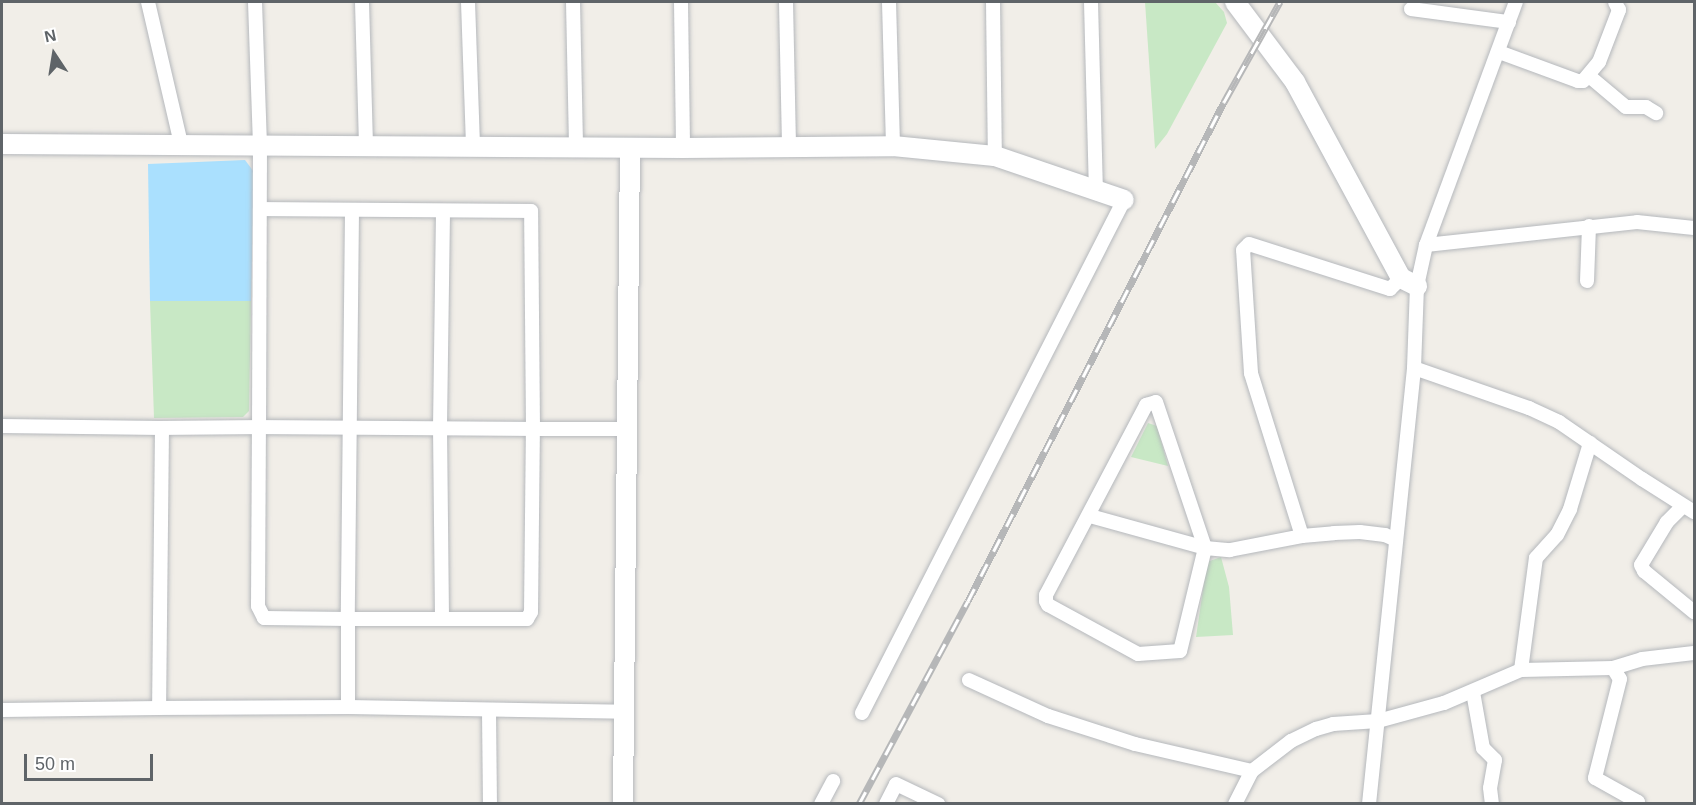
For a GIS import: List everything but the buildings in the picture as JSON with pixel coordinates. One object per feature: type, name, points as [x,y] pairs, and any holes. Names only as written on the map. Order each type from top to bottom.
[{"type":"street","points":[[148,2],[181,144]]},
{"type":"street","points":[[255,2],[261,209],[258,606],[264,618],[527,619],[531,612],[533,429],[531,211],[261,209]]},
{"type":"street","points":[[362,2],[366,145]]},
{"type":"street","points":[[468,2],[473,146]]},
{"type":"street","points":[[573,2],[576,147]]},
{"type":"street","points":[[681,2],[683,148]]},
{"type":"street","points":[[786,2],[789,148]]},
{"type":"street","points":[[889,2],[893,146]]},
{"type":"street","points":[[993,2],[995,156]]},
{"type":"street","points":[[1091,2],[1096,190]]},
{"type":"street","points":[[1234,2],[1296,82],[1409,282],[1414,368],[1369,804]]},
{"type":"street","points":[[1302,536],[1251,373],[1243,250],[1249,244],[1379,287],[1390,289],[1409,282],[1426,245],[1516,2]]},
{"type":"street","points":[[1499,52],[1578,81],[1589,76],[1599,62],[1619,10],[1615,2]]},
{"type":"street","points":[[1411,9],[1509,22]]},
{"type":"street","points":[[1589,76],[1626,106],[1646,107],[1656,113]]},
{"type":"street","points":[[2,144],[630,148],[893,146],[995,156],[1124,200],[862,713]]},
{"type":"street","points":[[623,804],[630,148]]},
{"type":"street","points":[[348,707],[352,211]]},
{"type":"street","points":[[442,618],[440,428],[443,212]]},
{"type":"street","points":[[1426,245],[1637,222],[1695,228]]},
{"type":"street","points":[[1587,281],[1589,226]]},
{"type":"street","points":[[1414,368],[1529,408],[1559,422],[1689,509],[1667,522],[1641,565],[1644,571],[1695,612]]},
{"type":"street","points":[[1156,402],[1204,548],[1180,651],[1138,654],[1048,605],[1046,601],[1046,595],[1090,516],[1146,405],[1156,402]]},
{"type":"street","points":[[2,426],[628,429]]},
{"type":"street","points":[[159,708],[162,428]]},
{"type":"street","points":[[1521,670],[1536,558],[1557,535],[1570,509],[1590,443]]},
{"type":"street","points":[[1090,516],[1204,548],[1230,550],[1302,536],[1360,532],[1385,535],[1396,540]]},
{"type":"street","points":[[1235,804],[1252,771],[1291,741],[1316,729],[1334,724],[1378,721],[1473,693],[1496,679],[1521,670],[1613,668],[1642,659],[1686,656],[1695,653]]},
{"type":"street","points":[[1613,668],[1620,679],[1595,778],[1638,802],[1637,804]]},
{"type":"street","points":[[969,680],[1048,716],[1135,744],[1252,771]]},
{"type":"street","points":[[1473,693],[1484,748],[1495,760],[1490,788],[1492,804]]},
{"type":"street","points":[[2,710],[348,707],[625,712]]},
{"type":"street","points":[[489,711],[490,804]]},
{"type":"street","points":[[821,804],[833,781]]},
{"type":"street","points":[[886,804],[896,784],[938,804]]},
{"type":"green space","points":[[1145,2],[1215,2],[1224,12],[1227,23],[1167,134],[1155,149]]},
{"type":"green space","points":[[150,301],[251,301],[249,411],[243,417],[154,418]]},
{"type":"green space","points":[[1148,423],[1157,426],[1168,466],[1131,457]]},
{"type":"green space","points":[[1221,557],[1229,587],[1233,635],[1196,637],[1207,562]]},
{"type":"water","points":[[245,160],[254,172],[251,301],[150,301],[148,164]]},
{"type":"railway","points":[[859,804],[968,601],[1224,102],[1280,2]]}]
